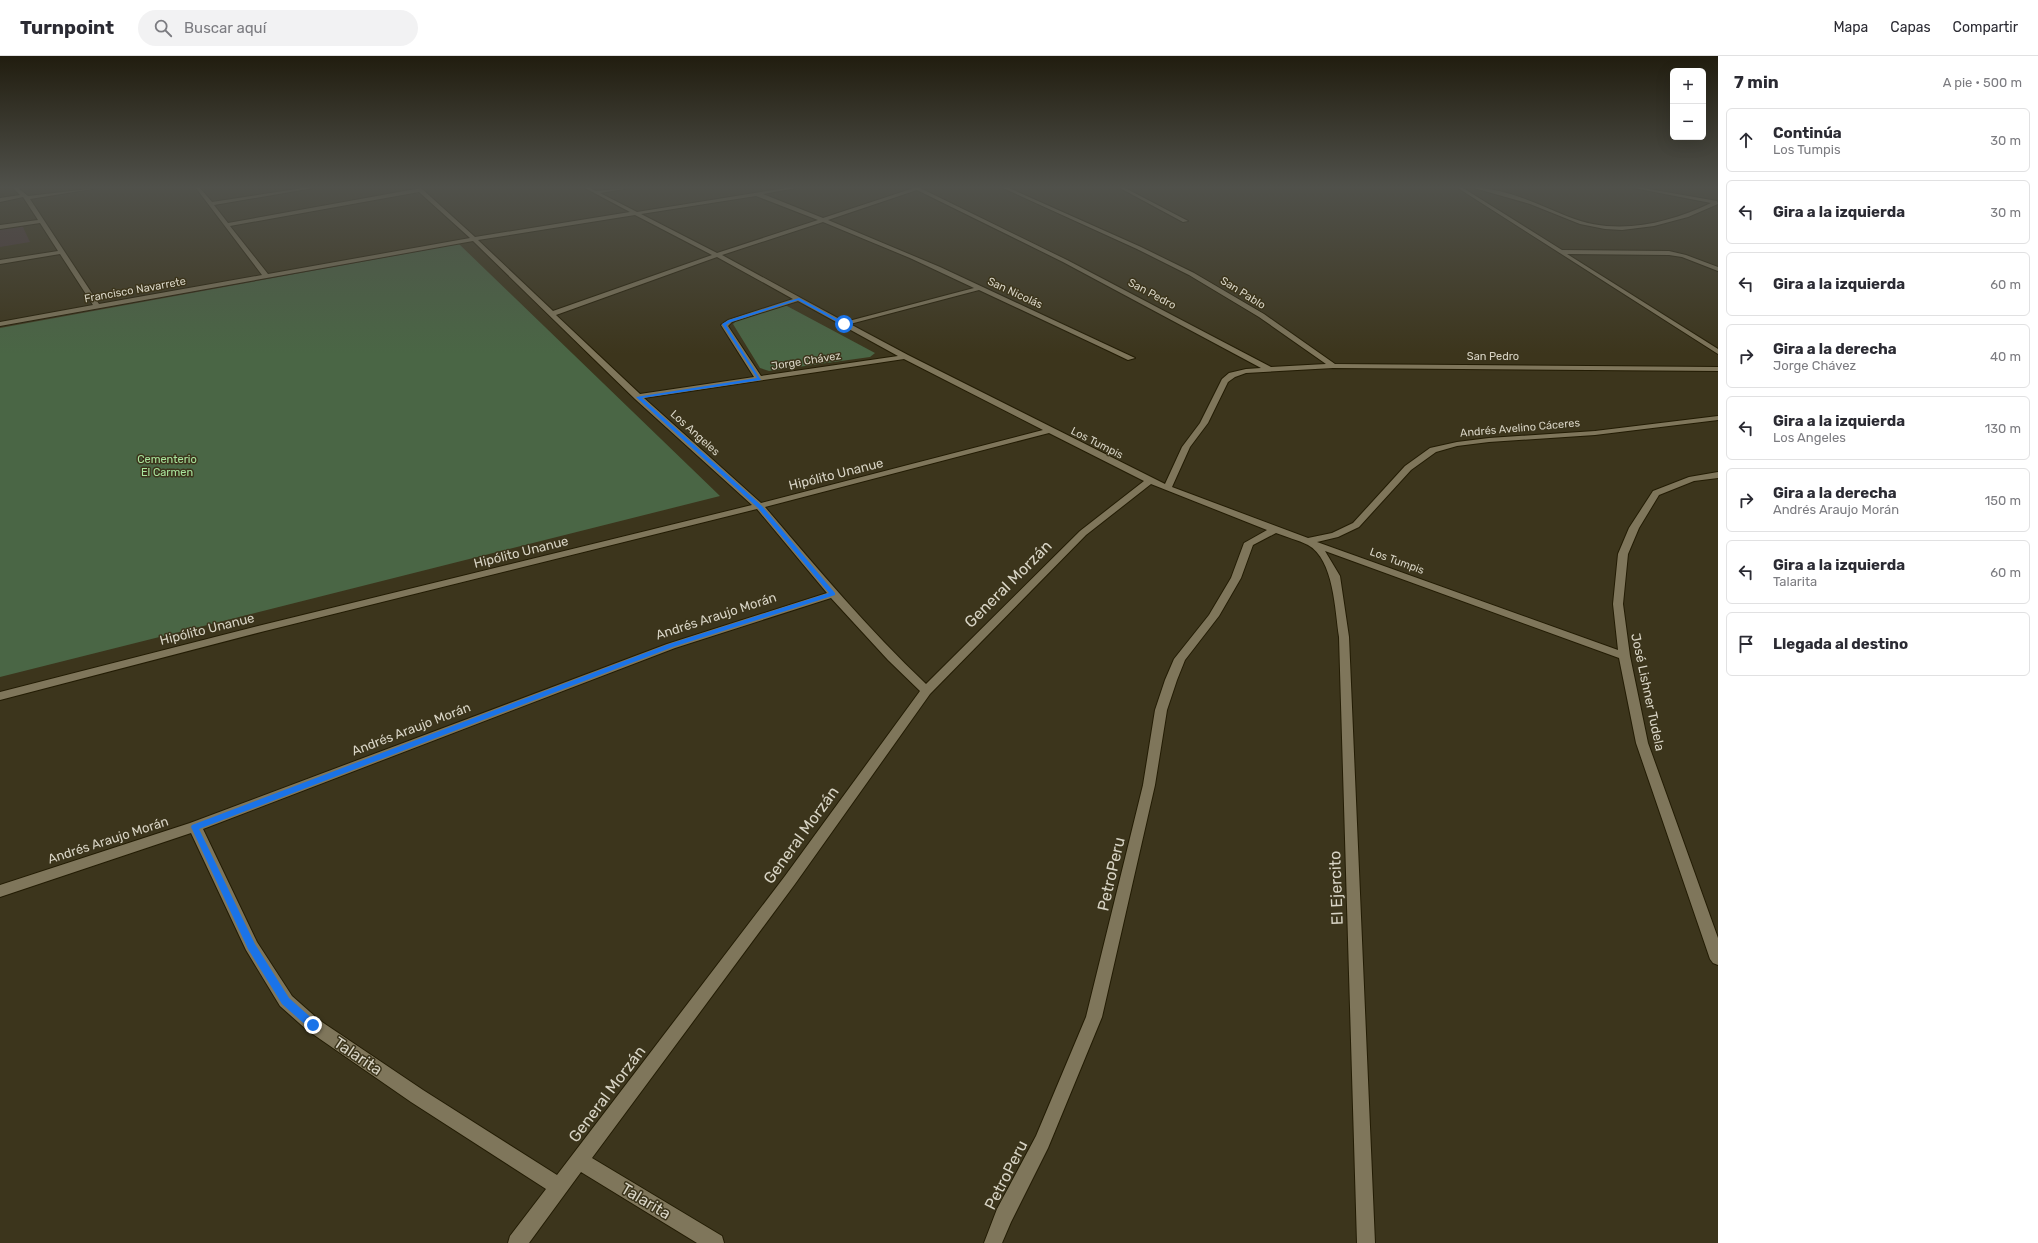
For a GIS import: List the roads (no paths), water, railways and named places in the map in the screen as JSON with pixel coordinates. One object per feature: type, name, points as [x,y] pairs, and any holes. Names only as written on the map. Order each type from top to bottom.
[{"type":"street","points":[[56,243],[97,307]]},
{"type":"street","points":[[240,243],[266,276]]},
{"type":"street","name":"Francisco Navarrete","points":[[0,324],[449,243]]},
{"type":"street","name":"Los Angeles","points":[[479,243],[638,397],[760,507],[833,594],[892,658],[926,691]]},
{"type":"street","name":"Los Tumpis","points":[[695,243],[905,357],[1048,431],[1150,481],[1276,530],[1309,540],[1624,656]]},
{"type":"street","points":[[552,314],[752,243]]},
{"type":"street","name":"San Nicolás","points":[[880,243],[1131,358]]},
{"type":"street","name":"San Pedro","points":[[1030,243],[1072,264],[1269,369]]},
{"type":"street","name":"San Pablo","points":[[1125,243],[1217,288],[1312,350],[1333,366]]},
{"type":"street","points":[[1547,243],[1718,352]]},
{"type":"street","points":[[0,262],[62,252]]},
{"type":"street","points":[[1560,252],[1669,253],[1684,256],[1718,269]]},
{"type":"street","points":[[844,324],[980,288]]},
{"type":"street","points":[[759,379],[724,324],[799,299]]},
{"type":"street","name":"Jorge Chávez","points":[[638,397],[905,357]]},
{"type":"street","name":"San Pedro","points":[[1167,488],[1186,447],[1196,436],[1204,423],[1225,381],[1232,375],[1246,371],[1333,366],[1718,369]]},
{"type":"street","name":"Andrés Avelino Cáceres","points":[[1309,540],[1334,535],[1356,525],[1408,468],[1420,458],[1434,450],[1457,444],[1489,440],[1595,433],[1718,418]]},
{"type":"street","name":"Hipólito Unanue","points":[[0,696],[132,661],[760,507],[1048,431]]},
{"type":"street","name":"José Lishner Tudela","points":[[1718,475],[1692,480],[1656,493],[1634,528],[1623,554],[1618,604],[1624,656],[1642,742],[1718,959]]},
{"type":"street","name":"General Morzán","points":[[517,1243],[558,1186],[790,880],[926,691],[1083,533],[1150,481]]},
{"type":"street","name":"PetroPeru","points":[[993,1243],[1004,1216],[1042,1142],[1094,1017],[1149,785],[1161,710],[1171,680],[1180,659],[1214,616],[1236,578],[1249,544],[1276,530]]},
{"type":"street","name":"El Ejercito","points":[[1309,540],[1326,557],[1336,576],[1344,637],[1366,1243]]},
{"type":"street","name":"Andrés Araujo Morán","points":[[0,891],[195,827],[671,646],[833,594]]},
{"type":"street","name":"Talarita","points":[[195,827],[251,946],[286,1001],[313,1025],[417,1096],[558,1186]]},
{"type":"street","name":"Talarita","points":[[578,1160],[715,1243]]},
{"type":"park label","name":"Cementerio El Carmen","points":[[167,465]]}]
